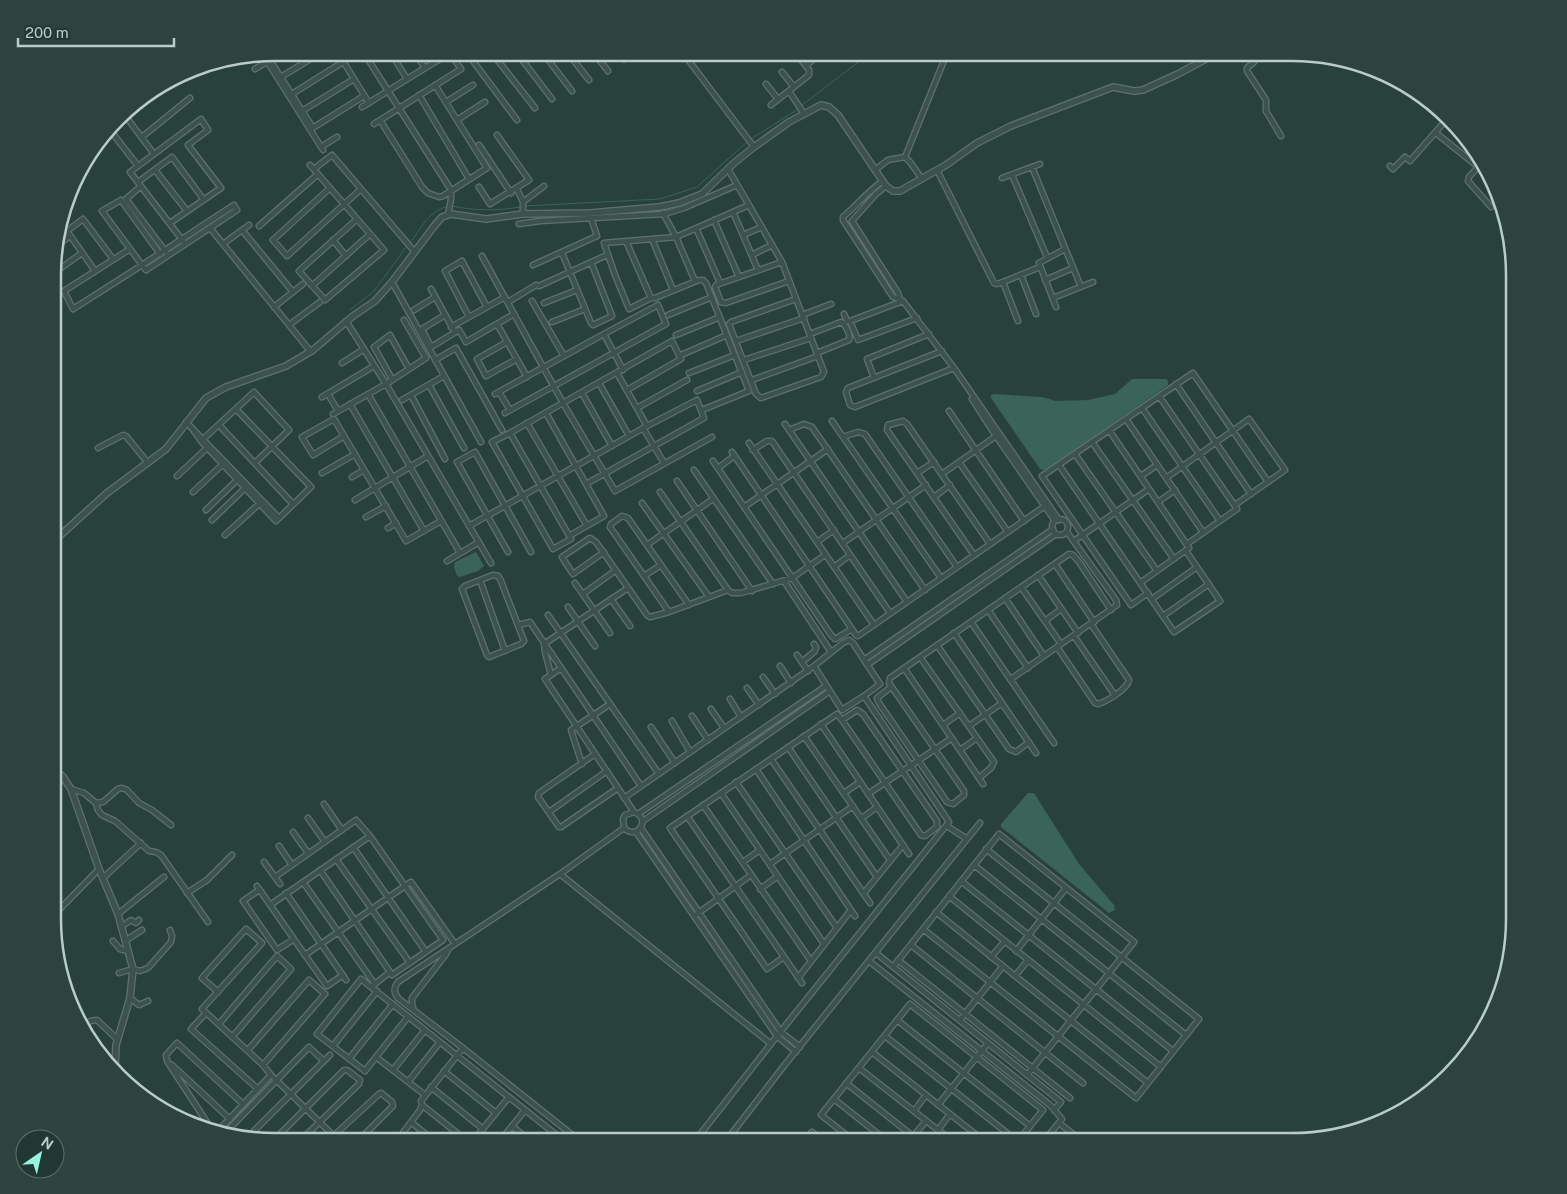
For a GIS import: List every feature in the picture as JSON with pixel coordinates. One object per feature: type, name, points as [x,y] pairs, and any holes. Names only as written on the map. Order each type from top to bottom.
[{"type":"street","points":[[269,61],[292,94],[322,149],[337,137]]},
{"type":"street","points":[[281,77],[306,61]]},
{"type":"street","points":[[61,535],[108,493],[172,443],[201,403],[218,391],[280,369],[310,352],[375,301],[392,282],[412,249],[449,212],[451,190],[370,61]]},
{"type":"street","points":[[396,61],[407,79]]},
{"type":"street","points":[[420,61],[425,68]]},
{"type":"street","points":[[362,106],[434,61]]},
{"type":"street","points":[[374,124],[461,69],[456,61]]},
{"type":"street","points":[[471,61],[517,120]]},
{"type":"street","points":[[498,61],[535,108]]},
{"type":"street","points":[[523,61],[552,99]]},
{"type":"street","points":[[548,61],[572,91]]},
{"type":"street","points":[[575,61],[590,80]]},
{"type":"street","points":[[601,61],[608,70]]},
{"type":"street","points":[[689,61],[753,145]]},
{"type":"street","points":[[771,105],[809,75],[809,70],[802,61]]},
{"type":"street","points":[[806,66],[811,61]]},
{"type":"street","points":[[905,158],[944,61]]},
{"type":"street","points":[[449,212],[486,219],[523,212],[590,213],[659,207],[679,203],[702,194],[753,145],[803,112],[821,105],[832,109],[884,184],[893,191],[900,191],[977,144],[1011,126],[1113,87],[1134,91],[1143,90],[1202,61]]},
{"type":"street","points":[[1253,61],[1247,68],[1247,71],[1266,100],[1266,112],[1281,136]]},
{"type":"street","points":[[255,69],[265,62]]},
{"type":"street","points":[[269,62],[312,129]]},
{"type":"street","points":[[292,94],[343,62],[369,103]]},
{"type":"street","points":[[782,72],[794,87]]},
{"type":"street","points":[[302,111],[354,79]]},
{"type":"street","points":[[766,84],[778,99]]},
{"type":"street","points":[[380,120],[422,187],[428,193],[439,197],[487,168],[436,85]]},
{"type":"street","points":[[446,102],[473,85]]},
{"type":"street","points":[[789,91],[803,112]]},
{"type":"street","points":[[419,95],[469,179]]},
{"type":"street","points":[[312,129],[364,96]]},
{"type":"street","points":[[142,137],[190,98]]},
{"type":"street","points":[[457,120],[485,102]]},
{"type":"street","points":[[170,223],[221,188],[188,145],[208,130],[201,119],[130,172],[186,244]]},
{"type":"street","points":[[128,120],[154,154]]},
{"type":"street","points":[[1390,166],[1393,169],[1405,157],[1410,161],[1443,124]]},
{"type":"street","points":[[1436,133],[1475,165]]},
{"type":"street","points":[[114,135],[138,166]]},
{"type":"street","points":[[479,188],[490,204],[529,180],[497,135]]},
{"type":"street","points":[[479,145],[511,192]]},
{"type":"street","points":[[357,219],[299,270],[325,300],[384,250],[312,167],[332,155],[412,249]]},
{"type":"street","points":[[162,252],[126,199],[155,170],[172,157],[204,200]]},
{"type":"street","points":[[875,170],[888,160],[905,158],[922,178]]},
{"type":"street","points":[[1002,178],[1040,164]]},
{"type":"street","points":[[1032,167],[1081,287]]},
{"type":"street","points":[[1477,168],[1467,180],[1491,207]]},
{"type":"street","points":[[728,169],[782,262],[818,354],[824,373],[818,378],[761,398],[756,394],[730,329],[730,322],[796,299]]},
{"type":"street","points":[[155,170],[187,211]]},
{"type":"street","points":[[936,170],[994,282],[997,284],[1040,267]]},
{"type":"street","points":[[259,226],[318,174]]},
{"type":"street","points":[[1012,175],[1047,257]]},
{"type":"street","points":[[884,184],[872,188],[843,217],[843,220],[893,297],[902,300]]},
{"type":"street","points":[[884,184],[852,221],[902,300],[954,368],[1057,520]]},
{"type":"street","points":[[518,224],[664,214],[684,208],[737,185]]},
{"type":"street","points":[[523,202],[544,186]]},
{"type":"street","points":[[330,188],[273,240],[287,256],[361,189]]},
{"type":"street","points":[[517,188],[523,202],[523,212]]},
{"type":"street","points":[[130,249],[64,291],[74,309],[142,266],[162,252],[234,205],[237,210],[168,256],[146,270],[142,266],[130,249],[102,211],[121,200],[162,252],[168,256]]},
{"type":"street","points":[[702,410],[749,392],[705,281],[701,280],[651,298],[629,309],[604,243],[676,237],[749,205]]},
{"type":"street","points":[[659,207],[676,237],[695,282]]},
{"type":"street","points":[[734,212],[758,270]]},
{"type":"street","points":[[533,265],[597,236],[591,218]]},
{"type":"street","points":[[95,271],[67,231],[83,219],[113,259]]},
{"type":"street","points":[[714,220],[739,277]]},
{"type":"street","points":[[223,244],[249,225]]},
{"type":"street","points":[[744,235],[762,227]]},
{"type":"street","points":[[210,228],[310,352]]},
{"type":"street","points":[[696,228],[720,283]]},
{"type":"street","points":[[242,230],[293,292]]},
{"type":"street","points":[[312,286],[370,234]]},
{"type":"street","points":[[64,240],[70,236]]},
{"type":"street","points":[[652,239],[673,290]]},
{"type":"street","points":[[333,240],[346,256]]},
{"type":"street","points":[[626,241],[651,298]]},
{"type":"street","points":[[752,255],[772,245]]},
{"type":"street","points":[[1056,307],[1040,267],[1040,261],[1065,249]]},
{"type":"street","points":[[62,268],[82,253]]},
{"type":"street","points":[[562,253],[590,323],[593,325],[612,316],[590,262]]},
{"type":"street","points":[[508,302],[569,271],[607,255]]},
{"type":"street","points":[[482,256],[563,403],[615,491],[712,437]]},
{"type":"street","points":[[469,317],[445,271],[462,261],[487,307]]},
{"type":"street","points":[[782,262],[720,283],[715,288],[720,300],[724,303],[789,281]]},
{"type":"street","points":[[1045,280],[1073,268]]},
{"type":"street","points":[[1022,275],[1036,314]]},
{"type":"street","points":[[392,282],[481,442]]},
{"type":"street","points":[[1003,282],[1018,321]]},
{"type":"street","points":[[1052,298],[1093,282]]},
{"type":"street","points":[[274,307],[303,284]]},
{"type":"street","points":[[431,289],[455,333]]},
{"type":"street","points":[[544,303],[577,290]]},
{"type":"street","points":[[414,310],[435,297]]},
{"type":"street","points":[[451,327],[505,297]]},
{"type":"street","points":[[668,315],[712,297]]},
{"type":"street","points":[[532,300],[564,356]]},
{"type":"street","points":[[850,321],[902,300]]},
{"type":"street","points":[[289,325],[320,302]]},
{"type":"street","points":[[736,342],[831,304]]},
{"type":"street","points":[[658,305],[666,324],[507,411],[497,393],[604,334],[658,305]]},
{"type":"street","points":[[552,322],[585,309]]},
{"type":"street","points":[[445,315],[422,328],[431,347],[459,330],[466,342],[514,314]]},
{"type":"street","points":[[844,314],[847,320],[850,321],[857,340],[916,318]]},
{"type":"street","points":[[676,335],[720,317]]},
{"type":"street","points":[[333,414],[386,384],[426,358],[404,320]]},
{"type":"street","points":[[346,322],[386,384],[491,563]]},
{"type":"street","points":[[744,360],[811,336],[841,322],[845,325],[849,335],[848,340],[752,380]]},
{"type":"street","points":[[497,324],[527,377]]},
{"type":"street","points":[[604,334],[623,370]]},
{"type":"street","points":[[874,378],[867,359],[929,334]]},
{"type":"street","points":[[392,379],[374,347],[390,335],[409,369]]},
{"type":"street","points":[[681,355],[727,335]]},
{"type":"street","points":[[510,432],[571,539],[553,549],[492,442],[672,341],[681,358],[627,390]]},
{"type":"street","points":[[507,342],[477,359],[486,376],[517,359]]},
{"type":"street","points":[[435,360],[456,348],[502,430]]},
{"type":"street","points":[[342,363],[364,349]]},
{"type":"street","points":[[942,351],[847,389],[846,392],[851,406],[855,407],[954,368]]},
{"type":"street","points":[[689,373],[735,355]]},
{"type":"street","points":[[322,397],[374,366]]},
{"type":"street","points":[[697,391],[742,372]]},
{"type":"street","points":[[617,373],[637,408],[664,463]]},
{"type":"street","points":[[1148,593],[1131,605],[1042,476],[1193,373],[1268,482]]},
{"type":"street","points":[[402,400],[444,376]]},
{"type":"street","points":[[637,408],[687,380]]},
{"type":"street","points":[[599,383],[630,436]]},
{"type":"street","points":[[964,383],[976,407],[1045,506],[1057,520],[1067,523],[1067,532],[1116,600],[1117,605],[1010,679]]},
{"type":"street","points":[[1176,384],[1251,494]]},
{"type":"street","points":[[429,385],[464,448]]},
{"type":"street","points":[[202,440],[254,392],[289,430],[255,463]]},
{"type":"street","points":[[582,393],[612,446]]},
{"type":"street","points":[[328,394],[338,411]]},
{"type":"street","points":[[368,394],[460,553]]},
{"type":"street","points":[[411,395],[445,459]]},
{"type":"street","points":[[1159,396],[1238,509],[1187,544]]},
{"type":"street","points":[[469,526],[645,427],[697,400],[704,418],[586,484]]},
{"type":"street","points":[[350,404],[424,531]]},
{"type":"street","points":[[1142,408],[1220,521]]},
{"type":"street","points":[[186,422],[239,478],[276,521],[311,487],[236,409]]},
{"type":"street","points":[[949,411],[1024,521]]},
{"type":"street","points":[[546,413],[604,516],[569,536]]},
{"type":"street","points":[[344,436],[313,455],[302,437],[334,419],[406,541],[441,521]]},
{"type":"street","points":[[1126,419],[1203,532]]},
{"type":"street","points":[[1166,478],[1249,419],[1285,470],[1235,505]]},
{"type":"street","points":[[832,421],[941,578]]},
{"type":"street","points":[[974,555],[887,430],[888,425],[900,421],[906,422],[990,544]]},
{"type":"street","points":[[527,423],[587,526]]},
{"type":"street","points":[[785,424],[907,602]]},
{"type":"street","points":[[219,425],[293,504]]},
{"type":"street","points":[[789,430],[802,425],[810,426],[828,449],[925,590]]},
{"type":"street","points":[[1110,430],[1189,548],[1140,583]]},
{"type":"street","points":[[843,437],[858,432],[865,434],[957,567]]},
{"type":"street","points":[[98,448],[120,436],[124,436],[148,463]]},
{"type":"street","points":[[942,474],[996,436]]},
{"type":"street","points":[[202,440],[207,448],[239,478]]},
{"type":"street","points":[[753,450],[771,440],[890,613]]},
{"type":"street","points":[[1092,442],[1174,559]]},
{"type":"street","points":[[749,443],[874,625]]},
{"type":"street","points":[[178,476],[207,448]]},
{"type":"street","points":[[744,507],[828,449]]},
{"type":"street","points":[[508,552],[457,462],[474,452],[531,552]]},
{"type":"street","points":[[322,473],[355,454]]},
{"type":"street","points":[[718,468],[733,454],[858,636],[1045,506]]},
{"type":"street","points":[[1075,454],[1156,571]]},
{"type":"street","points":[[355,500],[428,456]]},
{"type":"street","points":[[713,461],[834,638],[839,638],[852,629]]},
{"type":"street","points":[[918,473],[934,462]]},
{"type":"street","points":[[959,462],[1008,532]]},
{"type":"street","points":[[193,492],[223,464]]},
{"type":"street","points":[[1059,465],[1174,632],[1220,600],[1186,551]]},
{"type":"street","points":[[1140,476],[1157,465]]},
{"type":"street","points":[[352,477],[364,470]]},
{"type":"street","points":[[694,470],[773,584]]},
{"type":"street","points":[[206,510],[239,478]]},
{"type":"street","points":[[677,481],[752,591]]},
{"type":"street","points":[[843,544],[926,485]]},
{"type":"street","points":[[934,497],[950,485]]},
{"type":"street","points":[[247,487],[279,518]]},
{"type":"street","points":[[212,520],[247,487]]},
{"type":"street","points":[[1074,541],[1149,489]]},
{"type":"street","points":[[1158,502],[1175,490]]},
{"type":"street","points":[[660,492],[728,590],[736,594],[752,591],[792,578],[825,555]]},
{"type":"street","points":[[647,545],[714,499]]},
{"type":"street","points":[[642,502],[709,597]]},
{"type":"street","points":[[225,535],[260,503]]},
{"type":"street","points":[[366,517],[386,506]]},
{"type":"street","points":[[669,612],[612,530],[611,524],[622,516],[626,516],[688,605]]},
{"type":"street","points":[[864,660],[1053,529],[1057,520]]},
{"type":"street","points":[[388,528],[396,523]]},
{"type":"street","points":[[1053,529],[1056,534]]},
{"type":"street","points":[[817,542],[834,530]]},
{"type":"street","points":[[868,665],[1056,534],[1062,535],[1067,532]]},
{"type":"street","points":[[604,552],[573,574],[562,557],[590,538],[595,540],[604,552],[648,616],[653,617],[669,612],[728,590]]},
{"type":"street","points":[[447,561],[479,542]]},
{"type":"street","points":[[892,687],[878,696],[877,700],[951,804],[964,795],[964,791],[892,687],[889,682],[890,678],[1069,554],[1073,555],[1111,610]]},
{"type":"street","points":[[834,566],[850,555]]},
{"type":"street","points":[[1021,587],[1095,702],[1098,704],[1102,703],[1127,685],[1129,680],[1055,564]]},
{"type":"street","points":[[644,576],[661,565]]},
{"type":"street","points":[[1152,599],[1197,567]]},
{"type":"street","points":[[583,594],[616,570]]},
{"type":"street","points":[[493,575],[498,576],[524,642],[490,657],[487,656],[463,594],[463,588],[480,580],[493,575]]},
{"type":"street","points":[[1038,575],[1061,608],[1114,694]]},
{"type":"street","points":[[480,580],[506,651]]},
{"type":"street","points":[[784,581],[832,652]]},
{"type":"street","points":[[575,583],[610,633]]},
{"type":"street","points":[[1163,616],[1209,584]]},
{"type":"street","points":[[544,644],[628,588]]},
{"type":"street","points":[[1005,598],[1044,656]]},
{"type":"street","points":[[611,600],[630,626]]},
{"type":"street","points":[[948,601],[952,606]]},
{"type":"street","points":[[568,607],[594,646]]},
{"type":"street","points":[[1044,621],[1061,608]]},
{"type":"street","points":[[988,610],[1028,668]]},
{"type":"street","points":[[548,615],[659,774]]},
{"type":"street","points":[[518,625],[530,622],[641,786]]},
{"type":"street","points":[[971,622],[1054,742]]},
{"type":"street","points":[[954,634],[1036,753]]},
{"type":"street","points":[[624,798],[808,671],[814,666],[832,652],[843,643],[850,640],[853,643],[880,684],[842,710],[814,666]]},
{"type":"street","points":[[544,644],[551,675]]},
{"type":"street","points":[[802,662],[815,651],[816,647],[814,644]]},
{"type":"street","points":[[937,645],[1011,751],[1016,752],[1029,742]]},
{"type":"street","points":[[797,655],[808,671]]},
{"type":"street","points":[[920,656],[994,763],[979,778]]},
{"type":"street","points":[[780,666],[791,683]]},
{"type":"street","points":[[561,668],[545,679],[624,798],[642,821],[641,828],[696,915],[777,1036],[796,1052]]},
{"type":"street","points":[[904,668],[983,784]]},
{"type":"street","points":[[763,677],[774,694]]},
{"type":"street","points":[[641,828],[636,832],[627,831],[622,823],[625,815],[636,813],[826,686]]},
{"type":"street","points":[[747,688],[759,705]]},
{"type":"street","points":[[642,821],[830,691]]},
{"type":"street","points":[[701,1133],[770,1044],[947,826],[948,820],[864,696]]},
{"type":"street","points":[[730,698],[741,717]]},
{"type":"street","points":[[969,726],[1002,703]]},
{"type":"street","points":[[582,764],[571,732],[572,729],[610,704]]},
{"type":"street","points":[[712,709],[724,728]]},
{"type":"street","points":[[784,957],[767,969],[670,828],[837,714],[921,834],[926,836],[937,827],[938,822],[860,711],[856,711],[842,720]]},
{"type":"street","points":[[943,725],[960,713]]},
{"type":"street","points":[[692,716],[708,740]]},
{"type":"street","points":[[672,721],[690,752]]},
{"type":"street","points":[[821,724],[910,854]]},
{"type":"street","points":[[651,727],[675,763]]},
{"type":"street","points":[[804,736],[890,860]]},
{"type":"street","points":[[868,794],[952,738]]},
{"type":"street","points":[[960,750],[977,738]]},
{"type":"street","points":[[788,747],[877,877]]},
{"type":"street","points":[[595,754],[538,793],[538,797],[559,827],[562,827],[618,788]]},
{"type":"street","points":[[771,759],[870,903]]},
{"type":"street","points":[[756,769],[855,916]]},
{"type":"street","points":[[549,812],[606,771]]},
{"type":"street","points":[[61,775],[71,789],[99,869],[118,914],[132,969],[130,998],[117,1039],[116,1062]]},
{"type":"street","points":[[736,782],[837,928]]},
{"type":"street","points":[[844,793],[860,782]]},
{"type":"street","points":[[96,803],[103,802],[118,789],[122,788],[171,825]]},
{"type":"street","points":[[71,789],[84,793],[96,803],[102,815],[115,821],[150,851],[160,855],[208,922]]},
{"type":"street","points":[[721,793],[824,944]]},
{"type":"street","points":[[324,804],[342,830]]},
{"type":"street","points":[[703,805],[810,961]]},
{"type":"street","points":[[770,864],[853,806]]},
{"type":"street","points":[[862,818],[877,807]]},
{"type":"street","points":[[687,816],[802,983]]},
{"type":"street","points":[[308,818],[325,842]]},
{"type":"street","points":[[274,877],[356,820],[370,836],[443,940],[392,975],[320,870]]},
{"type":"street","points":[[732,1133],[980,823]]},
{"type":"street","points":[[947,826],[967,839]]},
{"type":"street","points":[[569,1133],[396,996],[396,984],[560,874],[624,828]]},
{"type":"street","points":[[293,832],[308,853]]},
{"type":"street","points":[[636,832],[781,1032],[800,1046]]},
{"type":"street","points":[[893,967],[999,834],[1134,942],[1027,1075]]},
{"type":"street","points":[[270,904],[370,836]]},
{"type":"street","points":[[104,878],[141,843]]},
{"type":"street","points":[[864,893],[903,845]]},
{"type":"street","points":[[279,846],[292,865]]},
{"type":"street","points":[[353,847],[426,952]]},
{"type":"street","points":[[923,929],[1136,1098],[1174,1051],[1199,1019],[986,849]]},
{"type":"street","points":[[742,862],[760,850]]},
{"type":"street","points":[[187,893],[208,880],[232,855]]},
{"type":"street","points":[[336,858],[410,963]]},
{"type":"street","points":[[264,862],[280,884]]},
{"type":"street","points":[[974,865],[1186,1035]]},
{"type":"street","points":[[61,908],[99,869]]},
{"type":"street","points":[[560,874],[770,1044]]},
{"type":"street","points":[[696,915],[751,875]]},
{"type":"street","points":[[760,888],[778,876]]},
{"type":"street","points":[[118,914],[164,877]]},
{"type":"street","points":[[961,881],[1174,1051]]},
{"type":"street","points":[[303,882],[377,992],[554,1133]]},
{"type":"street","points":[[305,955],[411,882],[455,944]]},
{"type":"street","points":[[286,893],[345,977],[327,986],[270,904],[258,888],[243,901],[277,950],[294,939]]},
{"type":"street","points":[[1016,950],[1066,888]]},
{"type":"street","points":[[949,896],[1161,1067]]},
{"type":"street","points":[[798,978],[851,910]]},
{"type":"street","points":[[936,912],[1148,1083]]},
{"type":"street","points":[[121,926],[131,920],[136,923],[139,920]]},
{"type":"street","points":[[125,940],[142,930]]},
{"type":"street","points":[[119,973],[132,969],[140,971],[151,964],[172,939],[170,930]]},
{"type":"street","points":[[218,992],[202,978],[246,930],[262,943],[202,1010],[248,1050],[331,1133]]},
{"type":"street","points":[[113,941],[120,949],[128,951]]},
{"type":"street","points":[[992,957],[1005,941]]},
{"type":"street","points":[[911,944],[1083,1083]]},
{"type":"street","points":[[416,1010],[412,1004],[412,998],[446,954],[449,947]]},
{"type":"street","points":[[876,953],[1061,1102],[1054,1110]]},
{"type":"street","points":[[218,1024],[277,956],[291,969],[233,1036]]},
{"type":"street","points":[[898,960],[1070,1098]]},
{"type":"street","points":[[1015,976],[1028,960]]},
{"type":"street","points":[[869,961],[1054,1110],[1062,1119],[1052,1133]]},
{"type":"street","points":[[960,1020],[1003,966]]},
{"type":"street","points":[[372,985],[390,972]]},
{"type":"street","points":[[372,985],[361,979],[317,1034],[365,1072],[408,1017]]},
{"type":"street","points":[[248,1050],[309,980],[325,994],[263,1065]]},
{"type":"street","points":[[333,1046],[377,992]]},
{"type":"street","points":[[130,998],[138,1005],[148,1000]]},
{"type":"street","points":[[349,1059],[393,1004]]},
{"type":"street","points":[[844,1133],[821,1115],[910,1004],[1043,1110],[1024,1133]]},
{"type":"street","points":[[206,1013],[191,1028],[258,1089]]},
{"type":"street","points":[[88,1023],[97,1020],[117,1039]]},
{"type":"street","points":[[897,1020],[1030,1126]]},
{"type":"street","points":[[393,1070],[424,1030]]},
{"type":"street","points":[[884,1036],[1008,1133]]},
{"type":"street","points":[[408,1082],[440,1042]]},
{"type":"street","points":[[206,1121],[167,1061],[166,1055],[177,1043],[243,1104]]},
{"type":"street","points":[[938,1105],[988,1043]]},
{"type":"street","points":[[230,1128],[309,1047],[324,1061]]},
{"type":"street","points":[[403,1133],[422,1106],[421,1101],[425,1095],[463,1048]]},
{"type":"street","points":[[872,1052],[974,1133]]},
{"type":"street","points":[[253,1131],[330,1055]]},
{"type":"street","points":[[376,1057],[425,1095]]},
{"type":"street","points":[[167,1061],[230,1119]]},
{"type":"street","points":[[859,1068],[942,1133]]},
{"type":"street","points":[[281,1133],[344,1070],[360,1080],[360,1084],[308,1133]]},
{"type":"street","points":[[444,1071],[496,1113]]},
{"type":"street","points":[[223,1126],[271,1075]]},
{"type":"street","points":[[846,1084],[909,1133]]},
{"type":"street","points":[[432,1087],[483,1129]]},
{"type":"street","points":[[337,1133],[378,1094],[382,1093],[392,1102],[393,1106],[366,1133]]},
{"type":"street","points":[[914,1111],[926,1095]]},
{"type":"street","points":[[480,1133],[509,1097]]},
{"type":"street","points":[[834,1099],[877,1133]]},
{"type":"street","points":[[422,1106],[457,1133]]},
{"type":"street","points":[[506,1133],[525,1110]]},
{"type":"street","points":[[938,1130],[950,1114]]},
{"type":"street","points":[[916,1133],[926,1121]]},
{"type":"street","points":[[411,1122],[424,1133]]},
{"type":"street","points":[[1059,1123],[1072,1133]]},
{"type":"street","points":[[512,1126],[520,1133]]},
{"type":"shaded area","points":[[1132,379],[1166,379],[1168,385],[1045,470],[1040,469],[991,398],[991,395],[994,394],[1042,397],[1056,401],[1088,400],[1115,394]]},
{"type":"shaded area","points":[[476,552],[484,566],[478,571],[460,577],[457,576],[454,567],[455,562]]},
{"type":"shaded area","points":[[1028,793],[1034,793],[1079,864],[1114,905],[1115,910],[1109,913],[1001,827],[1001,824]]},
{"type":"waterway","points":[[801,106],[860,61]]},
{"type":"waterway","points":[[751,139],[798,109]]},
{"type":"waterway","points":[[524,206],[660,199],[697,187],[748,141]]},
{"type":"waterway","points":[[410,243],[436,211],[449,206]]},
{"type":"waterway","points":[[452,206],[486,210],[520,207]]},
{"type":"waterway","points":[[350,310],[374,291],[407,246]]}]
